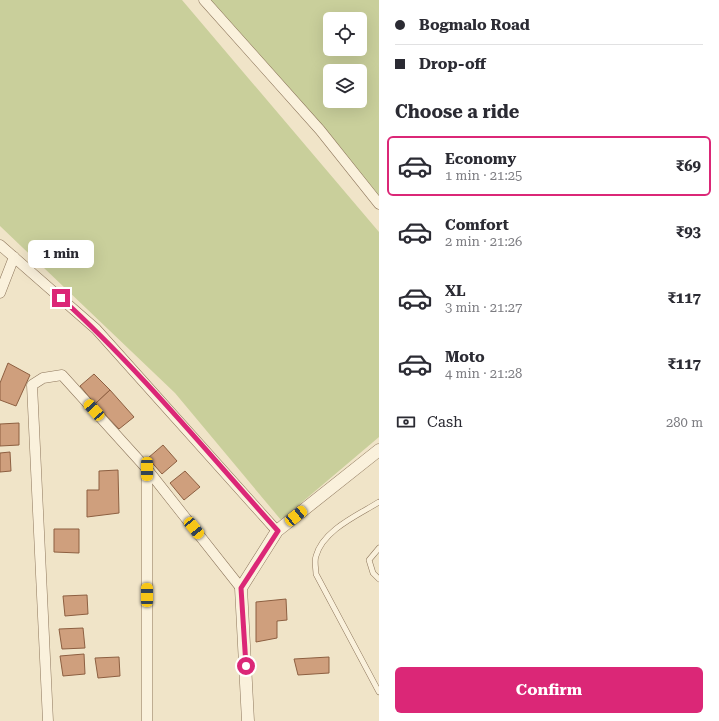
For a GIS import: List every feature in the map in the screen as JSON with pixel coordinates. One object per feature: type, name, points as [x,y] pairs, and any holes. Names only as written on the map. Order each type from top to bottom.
[{"type":"street","points":[[204,0],[320,130],[379,204]]},
{"type":"street","points":[[0,245],[96,330],[278,531]]},
{"type":"street","points":[[0,293],[14,257]]},
{"type":"street","points":[[48,721],[32,385],[43,378],[62,375],[147,469],[241,588],[248,721]]},
{"type":"street","points":[[241,588],[278,531],[379,450]]},
{"type":"street","points":[[147,469],[147,721]]},
{"type":"lane","points":[[379,502],[339,526],[321,544],[316,557],[316,574],[379,692]]},
{"type":"lane","points":[[379,548],[369,560],[373,573],[379,579]]},
{"type":"green space","points":[[0,0],[182,0],[379,232],[379,437],[281,520],[175,393],[0,226]]},
{"type":"green space","points":[[209,0],[379,0],[379,198]]},
{"type":"building","points":[[8,363],[30,375],[16,406],[0,400],[0,383]]},
{"type":"building","points":[[94,374],[110,390],[95,404],[80,386]]},
{"type":"building","points":[[110,390],[134,417],[119,429],[95,404]]},
{"type":"building","points":[[19,423],[19,445],[0,446],[0,424]]},
{"type":"building","points":[[163,445],[177,461],[162,474],[148,458]]},
{"type":"building","points":[[10,452],[11,471],[0,472],[0,453]]},
{"type":"building","points":[[118,470],[119,513],[87,517],[87,490],[99,490],[99,471]]},
{"type":"building","points":[[185,471],[200,487],[184,500],[170,483]]},
{"type":"building","points":[[54,529],[79,529],[79,553],[54,552]]},
{"type":"building","points":[[87,595],[88,614],[65,616],[63,596]]},
{"type":"building","points":[[286,599],[287,620],[277,621],[277,638],[256,642],[256,602]]},
{"type":"building","points":[[83,628],[85,648],[62,649],[59,629]]},
{"type":"building","points":[[84,654],[85,674],[63,676],[60,656]]},
{"type":"building","points":[[119,657],[120,676],[98,678],[95,658]]},
{"type":"building","points":[[329,657],[329,673],[298,675],[294,659]]},
{"type":"route","points":[[61,298],[96,330],[130,366],[278,531],[241,588],[246,666]]}]
